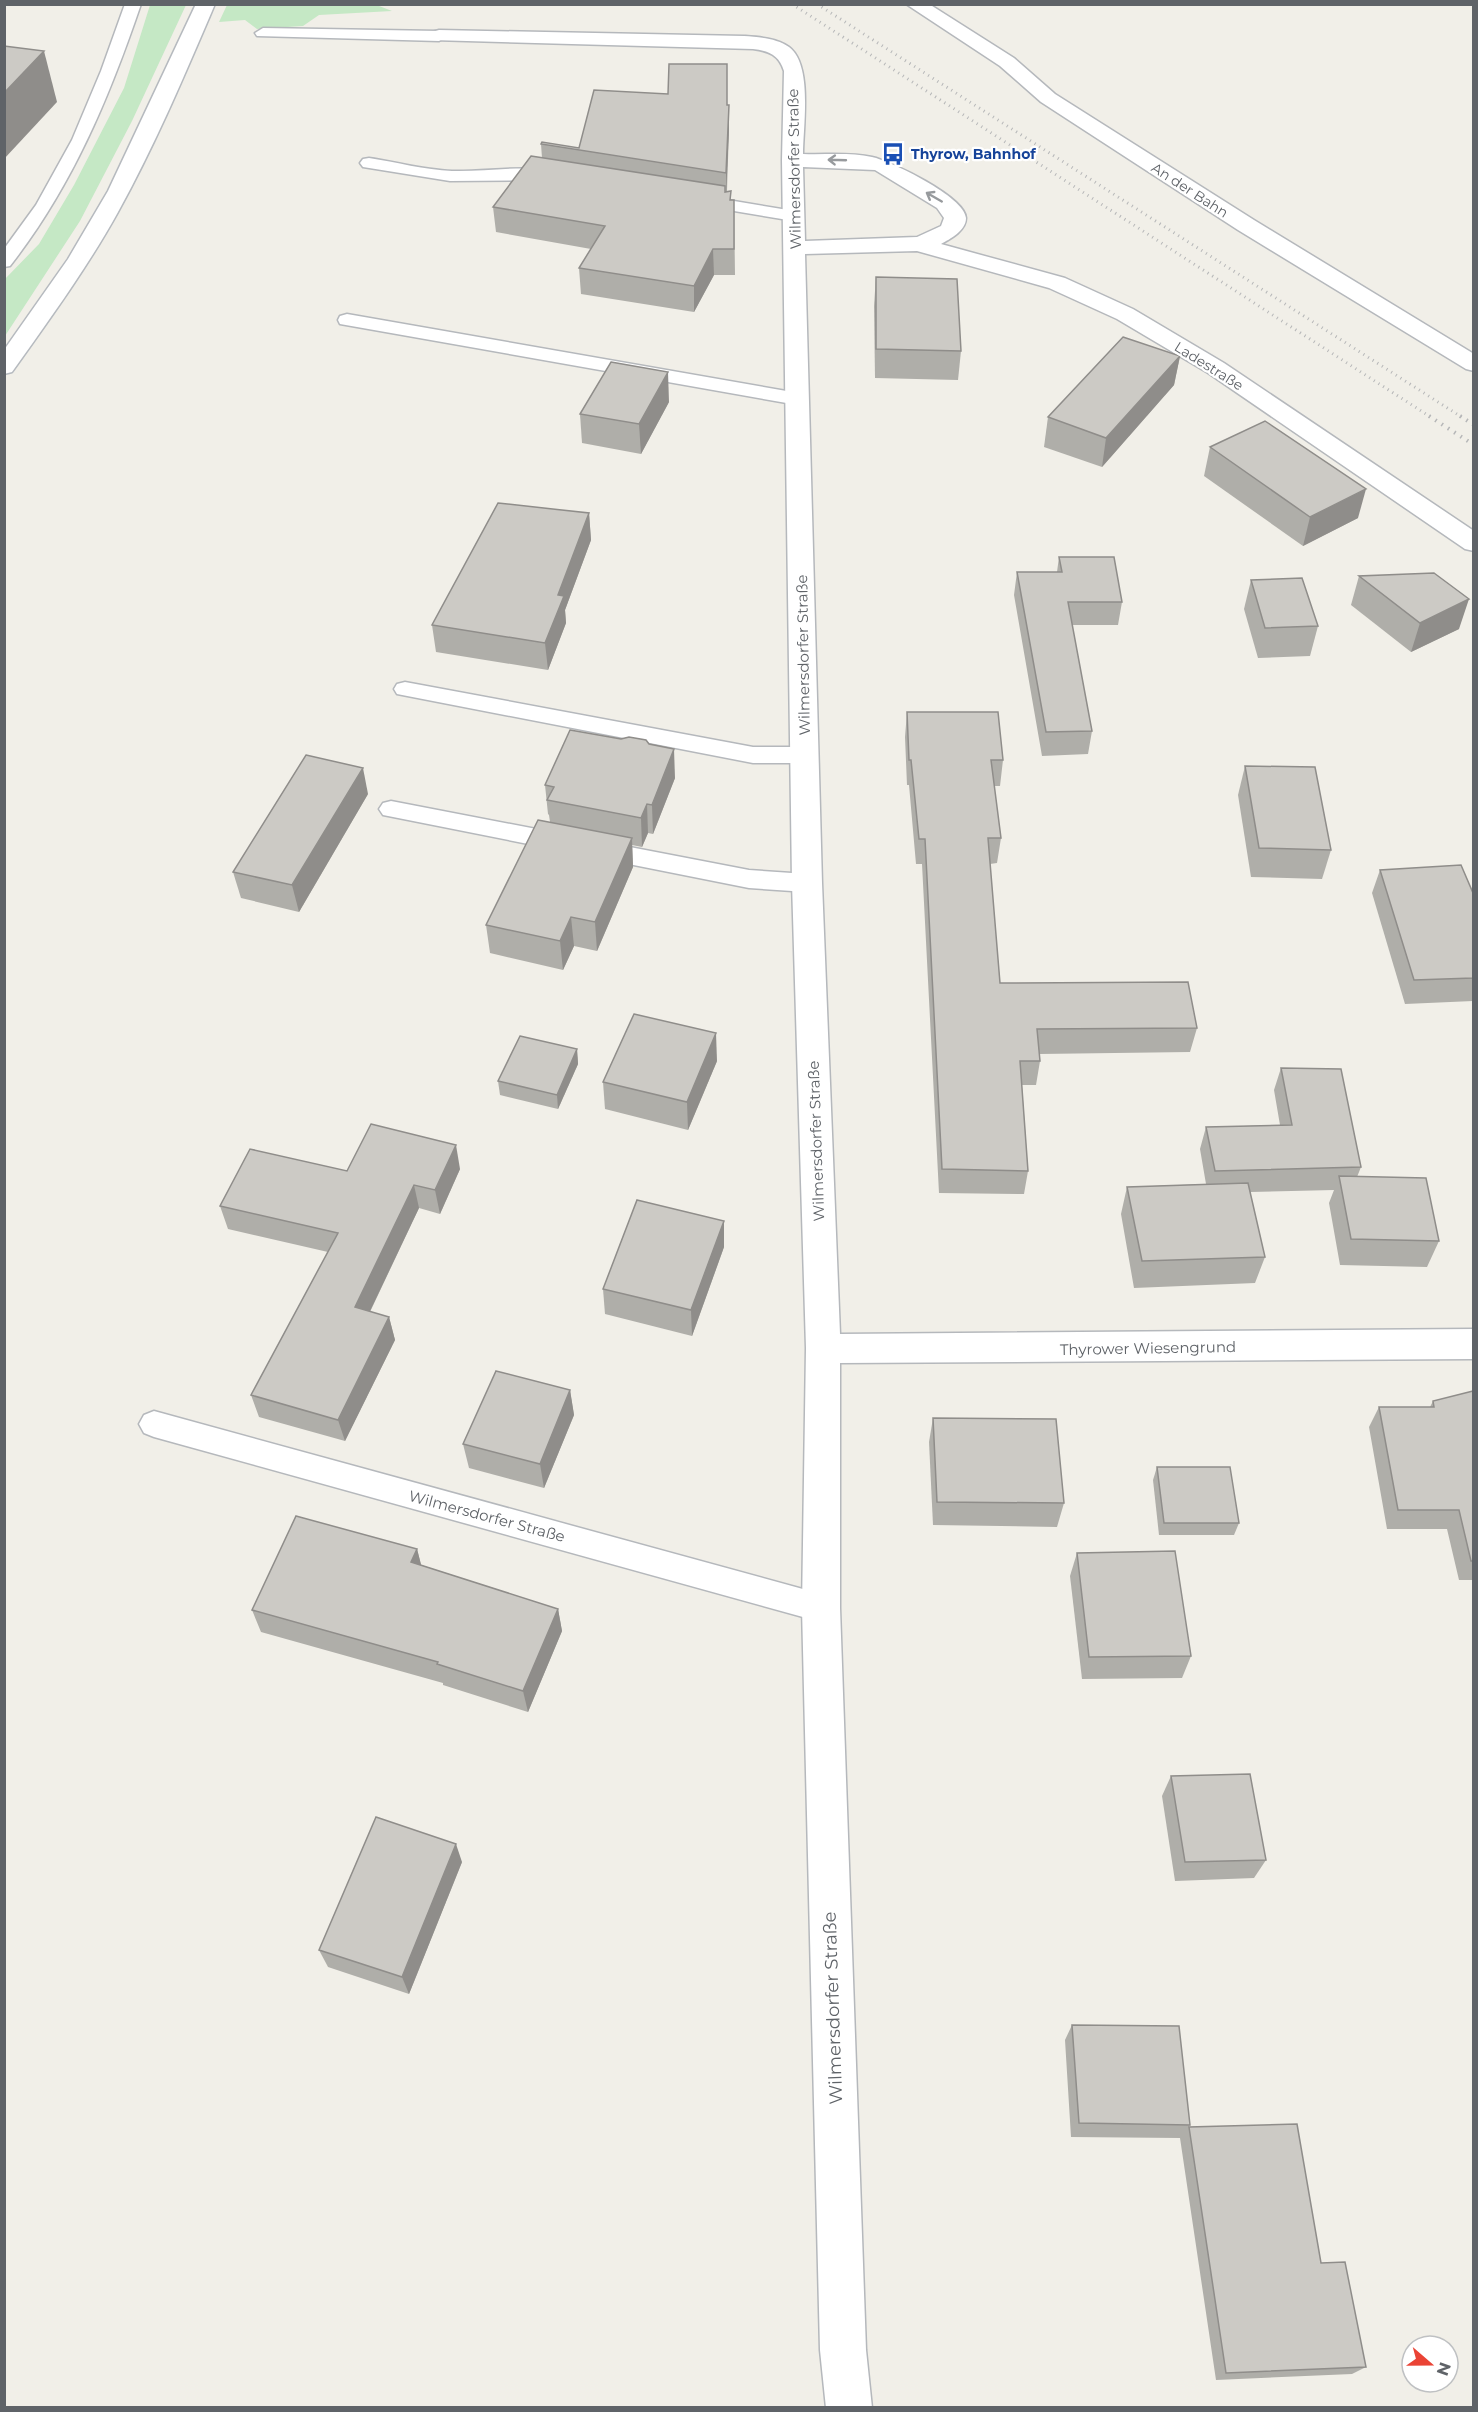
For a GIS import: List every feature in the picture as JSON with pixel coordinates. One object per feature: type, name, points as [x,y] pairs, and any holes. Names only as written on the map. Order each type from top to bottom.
[{"type":"street","points":[[4,367],[52,302],[119,191],[206,4]]},
{"type":"street","name":"An der Bahn","points":[[915,4],[1006,62],[1048,98],[1246,225],[1473,364]]},
{"type":"street","name":"Wilmersdorfer Straße","points":[[439,36],[722,40],[763,44],[776,48],[790,57],[794,71],[792,160],[804,755],[823,1348],[821,1608],[842,2338],[849,2408]]},
{"type":"street","name":"Ladestraße","points":[[792,160],[868,162],[882,166],[945,203],[952,209],[955,217],[953,225],[947,233],[936,239],[918,244]]},
{"type":"street","name":"Ladestraße","points":[[795,232],[918,244],[1057,283],[1125,314],[1216,368],[1473,543]]},
{"type":"street","name":"Thyrower Wiesengrund","points":[[823,1348],[879,1350],[1473,1344]]},
{"type":"lane","points":[[4,262],[36,220],[74,150],[105,84],[133,4]]},
{"type":"lane","points":[[263,33],[439,36]]},
{"type":"lane","points":[[369,163],[450,176],[528,174],[570,178]]},
{"type":"lane","points":[[680,197],[795,232]]},
{"type":"lane","points":[[347,320],[798,399]]},
{"type":"lane","points":[[405,689],[753,755],[804,755]]},
{"type":"lane","points":[[391,809],[749,879],[807,883]]},
{"type":"lane","name":"Wilmersdorfer Straße","points":[[154,1424],[821,1608]]},
{"type":"green space","points":[[374,4],[392,11],[319,15],[303,26],[257,29],[245,20],[219,22],[227,5]]},
{"type":"green space","points":[[150,5],[186,5],[132,121],[80,221],[5,336],[5,279],[39,244],[74,185],[124,88]]},
{"type":"building","points":[[4,46],[44,51],[4,93]]},
{"type":"building","points":[[669,64],[727,64],[727,105],[729,105],[726,173],[541,144],[542,142],[579,148],[594,90],[668,94]]},
{"type":"building","points":[[531,156],[725,186],[725,192],[731,191],[730,200],[734,200],[734,249],[713,249],[694,286],[579,268],[605,226],[493,207]]},
{"type":"building","points":[[876,277],[957,279],[961,351],[876,349]]},
{"type":"building","points":[[1123,337],[1180,356],[1106,438],[1048,417]]},
{"type":"building","points":[[611,362],[668,372],[639,424],[580,414]]},
{"type":"building","points":[[1265,421],[1366,489],[1310,517],[1210,447]]},
{"type":"building","points":[[498,503],[589,513],[558,595],[564,596],[545,643],[432,625]]},
{"type":"building","points":[[1059,557],[1114,557],[1122,602],[1068,602],[1092,731],[1046,732],[1017,572],[1062,572]]},
{"type":"building","points":[[1434,573],[1469,599],[1420,623],[1359,576]]},
{"type":"building","points":[[1302,578],[1318,626],[1265,628],[1251,580]]},
{"type":"building","points":[[907,712],[998,712],[1003,760],[991,760],[1001,838],[988,838],[1000,983],[1188,982],[1197,1028],[1037,1029],[1040,1061],[1020,1061],[1028,1171],[942,1169],[925,839],[919,839],[911,760],[909,760]]},
{"type":"building","points":[[570,730],[621,739],[629,737],[646,740],[649,744],[674,749],[652,805],[647,804],[641,818],[547,800],[554,787],[545,785]]},
{"type":"building","points":[[306,755],[363,768],[292,885],[233,872]]},
{"type":"building","points":[[1245,766],[1315,767],[1331,850],[1259,848]]},
{"type":"building","points":[[538,820],[632,838],[595,922],[571,917],[560,941],[486,925]]},
{"type":"building","points":[[1461,865],[1473,893],[1473,978],[1414,980],[1380,870]]},
{"type":"building","points":[[634,1014],[716,1033],[687,1102],[603,1082]]},
{"type":"building","points":[[520,1036],[577,1049],[557,1095],[498,1081]]},
{"type":"building","points":[[1281,1068],[1341,1069],[1361,1167],[1215,1171],[1206,1127],[1292,1125]]},
{"type":"building","points":[[371,1124],[456,1145],[435,1190],[414,1185],[355,1307],[389,1317],[338,1420],[251,1395],[338,1233],[220,1206],[250,1149],[347,1171]]},
{"type":"building","points":[[1339,1176],[1426,1178],[1439,1241],[1351,1239]]},
{"type":"building","points":[[1248,1183],[1265,1257],[1142,1261],[1127,1187]]},
{"type":"building","points":[[637,1200],[724,1221],[691,1310],[603,1289]]},
{"type":"building","points":[[496,1371],[570,1390],[540,1464],[463,1444]]},
{"type":"building","points":[[1473,1391],[1473,1561],[1471,1561],[1459,1510],[1398,1510],[1379,1407],[1434,1407],[1433,1401]]},
{"type":"building","points":[[933,1418],[1056,1419],[1064,1503],[937,1502]]},
{"type":"building","points":[[1157,1467],[1230,1467],[1239,1523],[1164,1523]]},
{"type":"building","points":[[296,1516],[417,1549],[411,1562],[558,1609],[523,1691],[437,1664],[438,1662],[252,1610]]},
{"type":"building","points":[[1175,1551],[1191,1656],[1089,1657],[1077,1553]]},
{"type":"building","points":[[1250,1774],[1266,1860],[1185,1862],[1171,1776]]},
{"type":"building","points":[[376,1817],[456,1844],[402,1977],[319,1950]]},
{"type":"building","points":[[1072,2025],[1179,2026],[1190,2125],[1079,2123]]},
{"type":"building","points":[[1297,2124],[1321,2263],[1345,2262],[1366,2367],[1226,2373],[1189,2127]]},
{"type":"railway","points":[[792,4],[1432,418]]},
{"type":"railway","points":[[817,4],[1463,418]]},
{"type":"railway","points":[[1429,416],[1474,445]]},
{"type":"railway","points":[[1460,416],[1474,425]]},
{"type":"place","name":"Thyrow, Bahnhof","points":[[893,154]]}]
